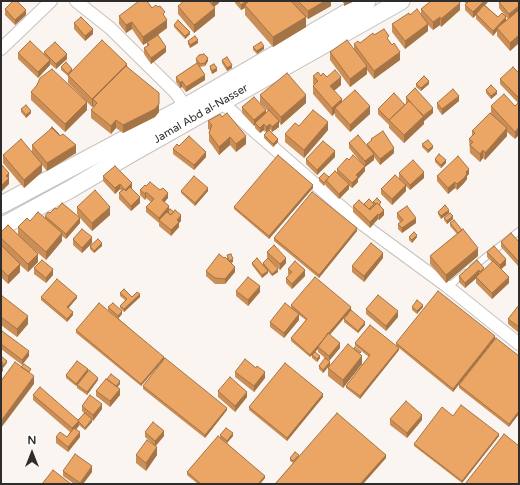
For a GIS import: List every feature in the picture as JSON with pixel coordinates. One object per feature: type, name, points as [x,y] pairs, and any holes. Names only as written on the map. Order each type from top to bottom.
[{"type":"main road","name":"Jamal Abd al-Nasser","points":[[1,227],[69,190],[132,152],[190,113],[367,1]]},
{"type":"main road","name":"Jamal Abd al-Nasser","points":[[1,205],[190,113],[221,102],[401,1]]},
{"type":"street","points":[[1,49],[51,1]]},
{"type":"street","points":[[76,1],[121,39],[176,93],[190,113]]},
{"type":"street","points":[[221,102],[354,218],[448,287],[519,344]]},
{"type":"lane","points":[[448,287],[519,231]]},
{"type":"building","points":[[13,1],[17,1],[26,10],[15,20],[5,9]]},
{"type":"building","points":[[139,1],[147,1],[152,8],[156,5],[158,7],[160,6],[165,12],[163,14],[167,20],[143,37],[132,22],[126,25],[119,16]]},
{"type":"building","points":[[184,1],[209,1],[215,8],[194,25],[178,6]]},
{"type":"building","points":[[238,1],[246,1],[241,5]]},
{"type":"building","points":[[249,1],[291,1],[306,17],[273,37],[245,5]]},
{"type":"building","points":[[298,1],[325,1],[308,11]]},
{"type":"building","points":[[431,1],[459,1],[460,3],[441,19],[440,17],[433,22],[421,9]]},
{"type":"building","points":[[469,1],[484,1],[473,12],[465,5]]},
{"type":"building","points":[[519,1],[519,6],[509,14],[499,2]]},
{"type":"building","points":[[484,5],[498,17],[502,13],[506,17],[493,31],[476,14]]},
{"type":"building","points":[[417,9],[428,24],[405,41],[392,24],[409,13],[410,15]]},
{"type":"building","points":[[519,10],[519,35],[510,43],[497,28]]},
{"type":"building","points":[[81,17],[93,29],[85,36],[74,23]]},
{"type":"building","points":[[178,20],[190,32],[185,36],[174,25]]},
{"type":"building","points":[[384,29],[389,36],[387,38],[392,45],[394,43],[400,52],[374,71],[354,44],[358,41],[360,43],[373,33],[374,35]]},
{"type":"building","points":[[158,35],[166,47],[151,58],[144,48],[149,45],[147,42]]},
{"type":"building","points":[[195,36],[198,40],[190,45],[188,41]]},
{"type":"building","points":[[102,40],[127,64],[92,99],[68,75]]},
{"type":"building","points":[[347,40],[367,66],[350,79],[330,52]]},
{"type":"building","points":[[30,41],[50,60],[38,72],[18,53]]},
{"type":"building","points":[[55,42],[67,54],[56,64],[44,52]]},
{"type":"building","points":[[261,42],[264,46],[257,51],[253,47]]},
{"type":"building","points":[[204,54],[208,58],[205,63],[200,64],[196,59],[199,55]]},
{"type":"building","points":[[227,57],[232,65],[227,68],[222,60]]},
{"type":"building","points":[[66,62],[72,69],[68,74],[61,67]]},
{"type":"building","points":[[197,63],[205,75],[186,87],[182,81],[180,83],[176,77]]},
{"type":"building","points":[[214,64],[217,68],[212,71],[210,66]]},
{"type":"building","points":[[126,66],[159,93],[159,104],[155,109],[123,125],[116,120],[111,126],[91,110],[97,103],[93,99]]},
{"type":"building","points":[[513,67],[519,73],[519,97],[500,79]]},
{"type":"building","points":[[52,69],[87,102],[65,124],[31,92],[37,85],[40,78]]},
{"type":"building","points":[[335,70],[341,77],[330,86],[342,99],[332,108],[313,86],[318,81],[313,76],[318,72],[321,76],[323,73],[327,77]]},
{"type":"building","points":[[287,73],[306,95],[281,117],[260,95]]},
{"type":"building","points":[[424,76],[429,81],[421,88],[416,84]]},
{"type":"building","points":[[491,85],[497,91],[491,96],[486,90]]},
{"type":"building","points":[[415,88],[433,108],[423,116],[406,97]]},
{"type":"building","points":[[453,89],[459,96],[442,109],[437,103]]},
{"type":"building","points":[[355,90],[370,106],[350,125],[335,108]]},
{"type":"building","points":[[394,93],[405,105],[389,120],[378,109]]},
{"type":"building","points":[[504,94],[515,106],[518,103],[519,105],[519,127],[515,132],[491,106]]},
{"type":"building","points":[[254,97],[266,110],[254,120],[242,107]]},
{"type":"building","points":[[409,101],[424,116],[404,135],[389,120]]},
{"type":"building","points":[[26,105],[31,111],[26,115],[21,109]]},
{"type":"building","points":[[269,110],[279,121],[272,127],[270,124],[266,127],[264,124],[260,128],[255,123]]},
{"type":"building","points":[[313,110],[328,122],[304,150],[285,134],[295,123],[299,126]]},
{"type":"building","points":[[227,113],[246,136],[236,144],[230,137],[219,147],[209,133],[212,125],[208,121],[220,114],[222,117]]},
{"type":"building","points":[[490,113],[507,128],[485,153],[483,150],[480,154],[470,145],[473,142],[469,139],[475,133],[472,131]]},
{"type":"building","points":[[52,128],[60,136],[63,134],[76,145],[47,163],[32,145]]},
{"type":"building","points":[[269,130],[278,139],[273,144],[264,135]]},
{"type":"building","points":[[383,131],[394,148],[380,159],[367,144],[372,140],[371,139]]},
{"type":"building","points":[[358,135],[374,154],[365,161],[349,143]]},
{"type":"building","points":[[189,136],[206,152],[194,165],[173,149],[177,144],[179,146]]},
{"type":"building","points":[[21,139],[42,164],[24,180],[3,155]]},
{"type":"building","points":[[428,140],[433,146],[428,150],[422,144]]},
{"type":"building","points":[[323,141],[335,151],[317,170],[306,159]]},
{"type":"building","points":[[439,154],[446,160],[441,165],[435,159]]},
{"type":"building","points":[[278,155],[313,185],[269,236],[234,207]]},
{"type":"building","points":[[353,155],[365,166],[356,175],[358,177],[352,183],[337,169],[347,158],[349,160]]},
{"type":"building","points":[[458,156],[469,169],[464,178],[457,184],[455,182],[448,188],[437,176]]},
{"type":"building","points":[[413,160],[424,172],[410,185],[399,173]]},
{"type":"building","points":[[1,164],[9,173],[6,176],[9,178],[2,185],[1,185]]},
{"type":"building","points":[[115,166],[132,183],[125,190],[120,184],[115,188],[103,176]]},
{"type":"building","points":[[335,171],[349,184],[339,194],[326,180]]},
{"type":"building","points":[[324,173],[329,177],[324,183],[319,178]]},
{"type":"building","points":[[395,175],[406,185],[392,199],[381,189]]},
{"type":"building","points":[[194,176],[208,188],[195,203],[181,191]]},
{"type":"building","points":[[150,182],[160,190],[163,188],[168,193],[162,200],[169,206],[159,218],[146,207],[154,199],[146,192],[145,194],[140,190]]},
{"type":"building","points":[[130,187],[140,197],[131,206],[119,193],[124,189],[126,191]]},
{"type":"building","points":[[95,190],[110,207],[92,223],[77,207]]},
{"type":"building","points":[[312,192],[357,228],[319,275],[274,238]]},
{"type":"building","points":[[377,198],[381,202],[379,205],[373,202]]},
{"type":"building","points":[[369,199],[374,204],[369,209],[364,204]]},
{"type":"building","points":[[359,200],[370,210],[377,203],[384,210],[370,222],[353,206]]},
{"type":"building","points":[[62,203],[80,218],[66,234],[45,216],[48,212],[50,213],[55,208],[57,209]]},
{"type":"building","points":[[445,205],[449,210],[441,216],[438,212]]},
{"type":"building","points":[[407,206],[416,218],[402,228],[398,224],[403,220],[397,213]]},
{"type":"building","points":[[170,209],[174,212],[171,215],[168,212]]},
{"type":"building","points":[[175,210],[181,215],[177,220],[179,222],[171,230],[159,220],[167,212],[171,215]]},
{"type":"building","points":[[38,212],[62,233],[46,252],[18,227],[27,218],[30,221]]},
{"type":"building","points":[[450,213],[453,216],[447,221],[444,218]]},
{"type":"building","points":[[454,220],[462,230],[458,233],[450,223]]},
{"type":"building","points":[[8,225],[38,254],[28,264],[1,238],[1,232]]},
{"type":"building","points":[[82,229],[92,237],[82,248],[73,239]]},
{"type":"building","points":[[463,229],[478,248],[446,275],[430,256]]},
{"type":"building","points":[[414,232],[417,235],[412,240],[409,237]]},
{"type":"building","points":[[511,233],[519,242],[519,262],[501,242]]},
{"type":"building","points":[[98,239],[102,243],[94,251],[90,246]]},
{"type":"building","points":[[371,243],[383,253],[364,276],[352,266]]},
{"type":"building","points":[[1,245],[20,264],[8,276],[1,269]]},
{"type":"building","points":[[274,245],[286,258],[280,264],[267,252]]},
{"type":"building","points":[[494,246],[506,259],[500,265],[487,252]]},
{"type":"building","points":[[219,254],[224,258],[225,257],[235,267],[225,279],[215,278],[206,271]]},
{"type":"building","points":[[231,254],[233,259],[229,261],[227,255]]},
{"type":"building","points":[[257,258],[268,271],[262,275],[252,263]]},
{"type":"building","points":[[268,258],[278,269],[272,274],[263,263]]},
{"type":"building","points":[[42,260],[53,269],[46,278],[34,268]]},
{"type":"building","points":[[477,260],[484,268],[480,272],[479,270],[465,283],[459,276]]},
{"type":"building","points":[[295,261],[305,270],[292,284],[286,278],[292,272],[288,269]]},
{"type":"building","points":[[493,261],[509,277],[492,293],[476,277]]},
{"type":"building","points":[[248,277],[260,286],[248,300],[236,291]]},
{"type":"building","points":[[315,277],[351,307],[310,355],[291,338],[307,319],[291,305]]},
{"type":"building","points":[[57,279],[77,296],[67,307],[73,312],[67,319],[41,297]]},
{"type":"building","points":[[124,289],[132,297],[137,292],[140,294],[124,309],[120,306],[127,299],[120,293]]},
{"type":"building","points":[[438,291],[495,336],[453,389],[396,343]]},
{"type":"building","points":[[1,295],[28,316],[17,329],[1,317]]},
{"type":"building","points":[[378,295],[398,311],[386,326],[366,309]]},
{"type":"building","points":[[417,300],[423,305],[417,311],[412,307]]},
{"type":"building","points":[[99,303],[164,357],[141,384],[76,330]]},
{"type":"building","points":[[113,303],[122,311],[118,316],[108,307]]},
{"type":"building","points":[[285,303],[299,314],[284,333],[270,322]]},
{"type":"building","points":[[519,305],[519,327],[508,319]]},
{"type":"building","points":[[351,310],[365,322],[358,331],[344,319]]},
{"type":"building","points":[[370,325],[399,348],[360,396],[346,386],[370,355],[355,343]]},
{"type":"building","points":[[2,331],[29,351],[22,360],[1,344]]},
{"type":"building","points":[[328,333],[340,343],[329,356],[318,347]]},
{"type":"building","points":[[496,338],[519,356],[519,411],[509,424],[459,385]]},
{"type":"building","points":[[348,344],[362,356],[343,380],[328,368]]},
{"type":"building","points":[[355,347],[361,352],[360,353],[354,349]]},
{"type":"building","points":[[315,352],[320,356],[317,359],[312,355]]},
{"type":"building","points":[[1,356],[7,361],[3,366],[1,361]]},
{"type":"building","points":[[165,358],[227,408],[205,435],[143,386]]},
{"type":"building","points":[[325,358],[330,362],[323,370],[319,366]]},
{"type":"building","points":[[245,359],[256,368],[257,366],[265,372],[254,386],[235,372]]},
{"type":"building","points":[[77,361],[88,369],[76,384],[66,375]]},
{"type":"building","points":[[15,362],[34,376],[1,421],[1,381]]},
{"type":"building","points":[[285,363],[323,394],[287,438],[249,407]]},
{"type":"building","points":[[24,364],[31,369],[29,372],[21,367]]},
{"type":"building","points":[[89,370],[98,378],[87,392],[77,385]]},
{"type":"building","points":[[111,374],[120,381],[116,386],[107,379]]},
{"type":"building","points":[[230,377],[247,392],[235,406],[218,391]]},
{"type":"building","points":[[106,379],[120,389],[110,401],[96,391]]},
{"type":"building","points":[[40,387],[79,421],[72,428],[33,395]]},
{"type":"building","points":[[90,395],[102,404],[93,415],[82,406]]},
{"type":"building","points":[[406,401],[422,415],[407,433],[390,419]]},
{"type":"building","points":[[461,405],[499,434],[462,481],[414,444],[442,407],[453,416]]},
{"type":"building","points":[[85,413],[92,419],[85,428],[78,420]]},
{"type":"building","points":[[337,413],[386,455],[360,484],[275,484]]},
{"type":"building","points":[[153,422],[164,431],[155,441],[145,432]]},
{"type":"building","points":[[74,428],[80,432],[68,447],[56,437],[60,432],[67,437]]},
{"type":"building","points":[[226,428],[233,433],[227,441],[220,435]]},
{"type":"building","points":[[504,434],[519,446],[519,484],[465,484]]},
{"type":"building","points":[[218,436],[265,476],[258,484],[201,484],[187,472]]},
{"type":"building","points":[[147,440],[157,447],[146,463],[136,455]]},
{"type":"building","points":[[295,452],[299,455],[293,461],[290,458]]},
{"type":"building","points":[[75,454],[92,466],[80,483],[63,471]]},
{"type":"building","points":[[53,470],[71,484],[42,484]]}]
